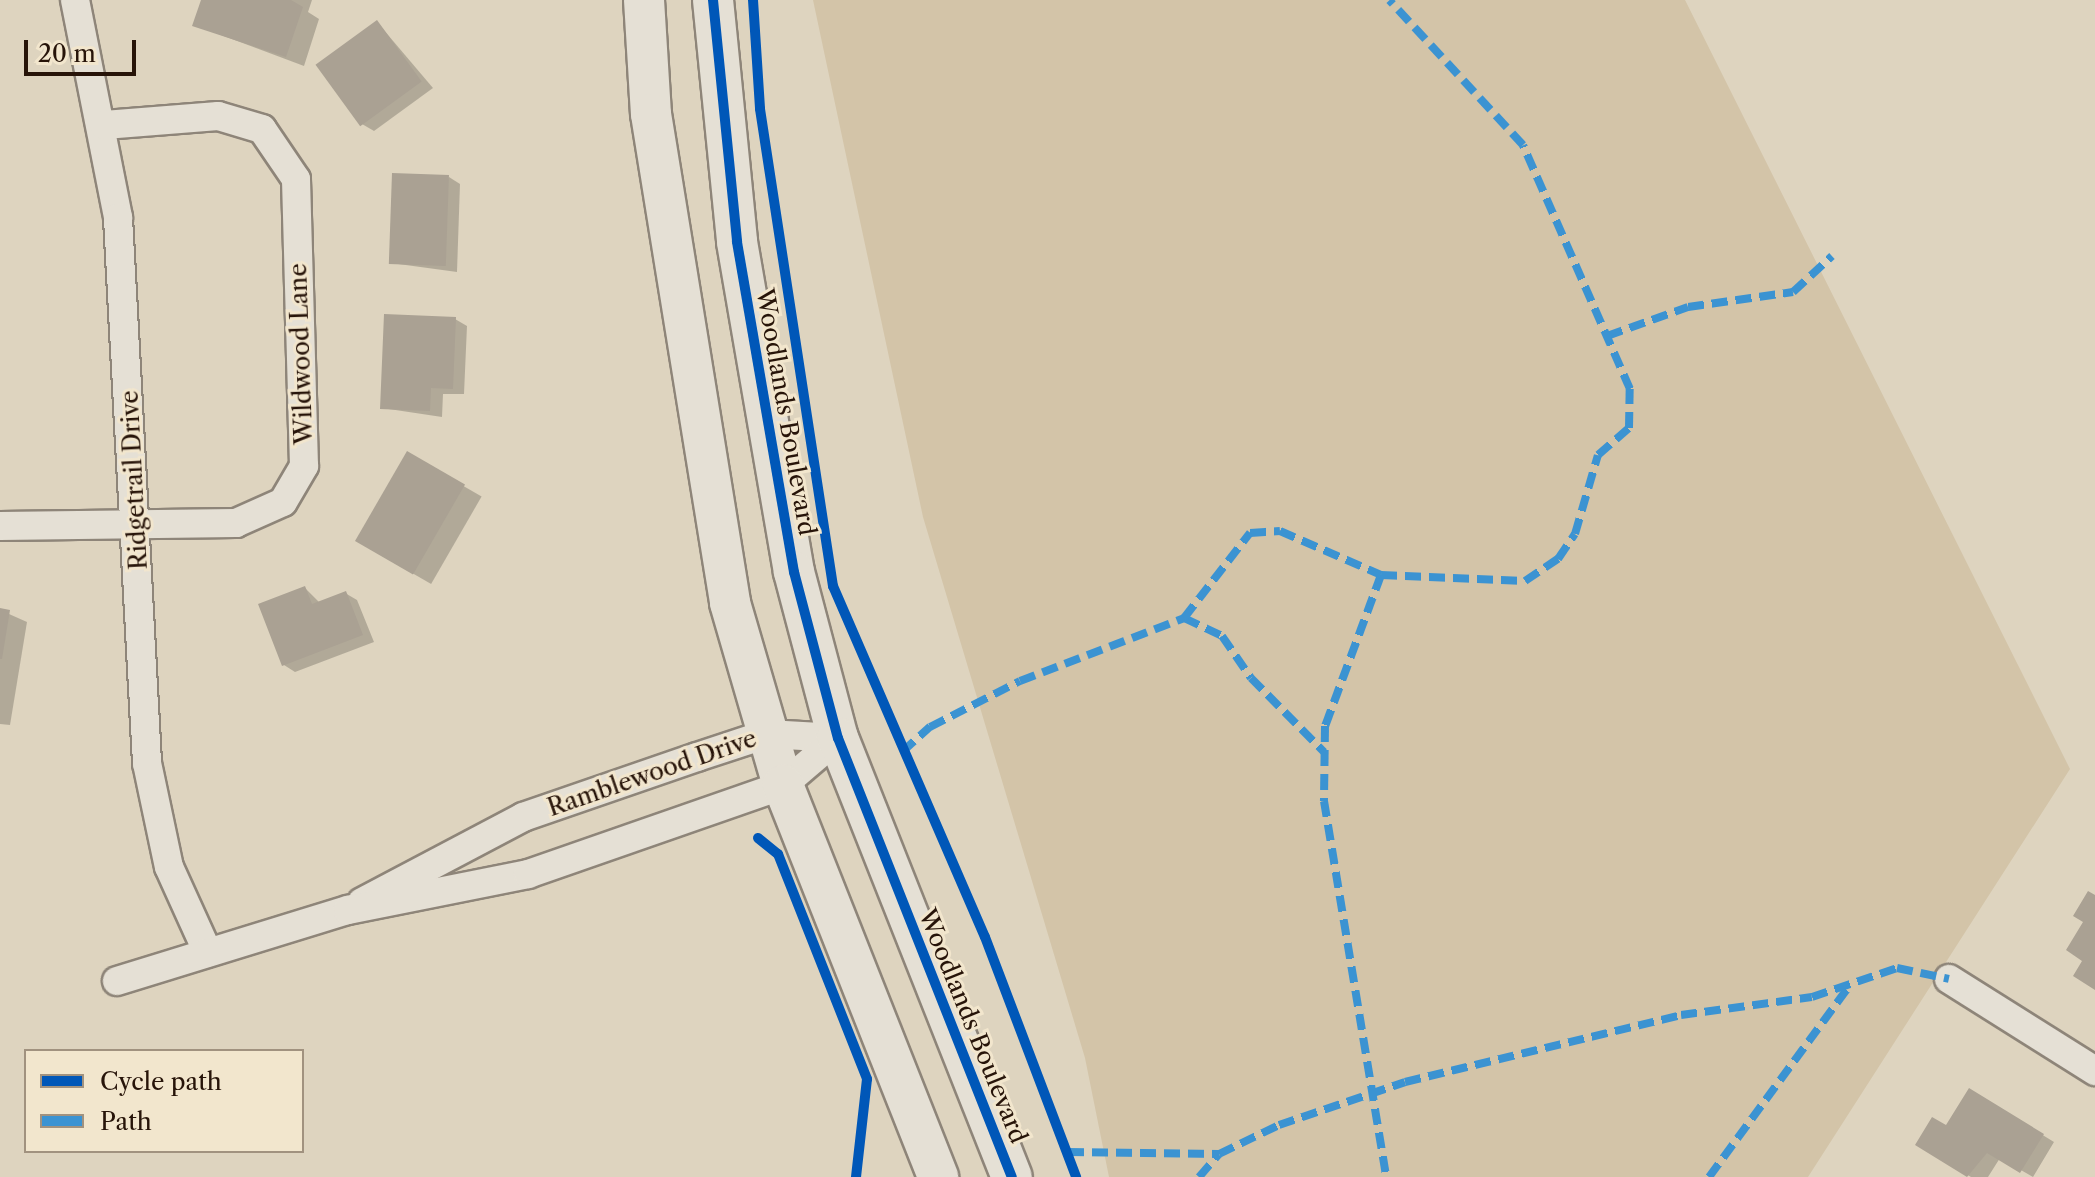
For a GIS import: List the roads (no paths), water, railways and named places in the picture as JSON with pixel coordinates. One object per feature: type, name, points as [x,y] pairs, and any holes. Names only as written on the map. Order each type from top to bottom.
[{"type":"street","name":"Ridgetrail Drive","points":[[75,0],[104,125],[118,218],[155,817],[208,953]]},
{"type":"street","points":[[644,0],[651,114],[683,328],[730,603],[783,785],[938,1177]]},
{"type":"street","name":"Woodlands Boulevard","points":[[713,0],[737,242],[794,572],[838,738],[1012,1177]]},
{"type":"street","name":"Wildwood Lane","points":[[0,526],[137,528],[236,523],[263,514],[296,487],[305,443],[296,179],[262,129],[218,116],[104,125]]},
{"type":"street","name":"Ramblewood Drive","points":[[348,910],[523,817],[767,734],[838,738]]},
{"type":"street","name":"Ramblewood Drive","points":[[117,981],[348,910],[528,874],[783,785],[838,738]]},
{"type":"street","points":[[1949,979],[2095,1071]]}]
